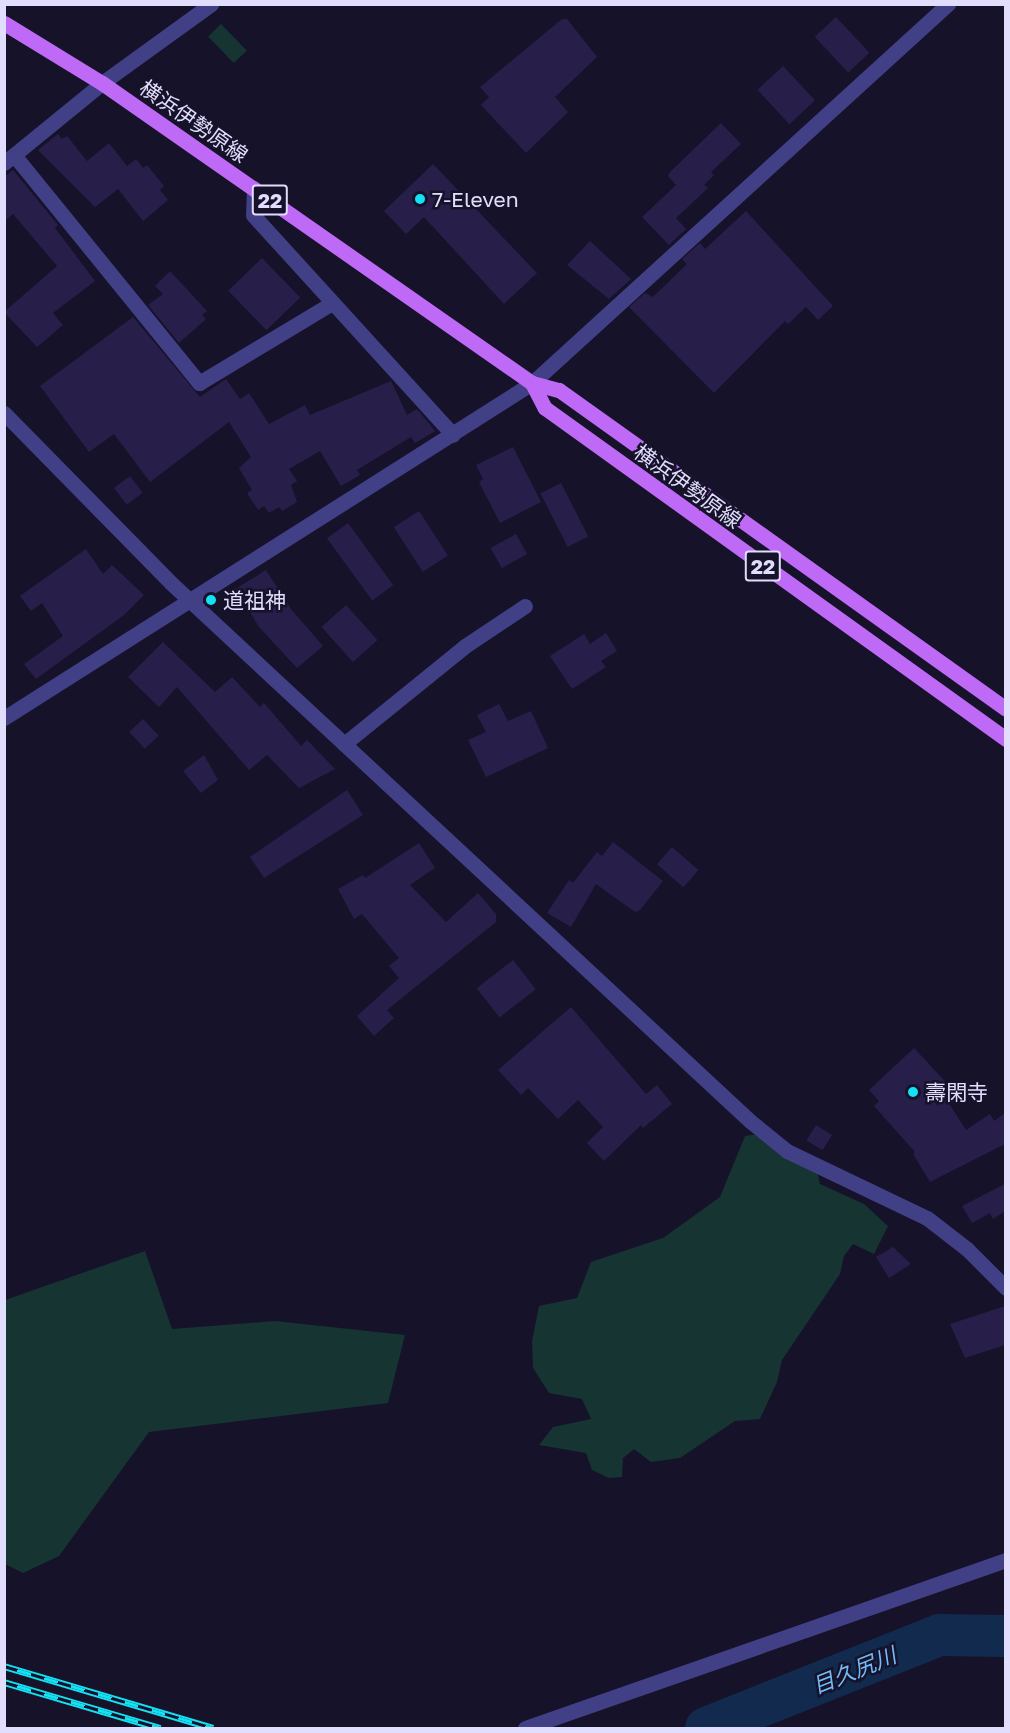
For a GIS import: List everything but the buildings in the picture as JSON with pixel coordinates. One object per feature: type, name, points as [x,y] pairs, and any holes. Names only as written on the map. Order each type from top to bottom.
[{"type":"main road","name":"横浜伊勢原線","points":[[4,23],[102,83],[532,383],[559,390],[1005,709]]},
{"type":"main road","name":"横浜伊勢原線","points":[[532,383],[545,408],[1005,740]]},
{"type":"street","points":[[211,4],[102,83],[9,159],[199,383],[332,303]]},
{"type":"street","points":[[4,718],[532,383],[948,4]]},
{"type":"street","points":[[254,188],[253,215],[453,435]]},
{"type":"street","points":[[4,413],[189,599],[750,1121],[787,1150],[927,1218],[968,1250],[1005,1288]]},
{"type":"street","points":[[344,744],[465,646],[525,606]]},
{"type":"street","points":[[525,1728],[1005,1560]]},
{"type":"green space","points":[[221,24],[247,51],[234,63],[208,37]]},
{"type":"green space","points":[[766,1133],[815,1162],[820,1184],[864,1204],[888,1226],[874,1254],[853,1244],[844,1256],[840,1274],[782,1360],[777,1382],[760,1419],[735,1421],[680,1458],[651,1462],[634,1449],[623,1458],[622,1477],[609,1478],[592,1470],[586,1453],[539,1445],[553,1427],[591,1419],[582,1399],[549,1393],[533,1368],[532,1341],[539,1306],[577,1298],[591,1262],[663,1238],[720,1197],[745,1136]]},
{"type":"green space","points":[[145,1251],[172,1329],[275,1321],[405,1335],[388,1403],[149,1432],[59,1556],[23,1573],[5,1564],[5,1300]]},
{"type":"waterway","name":"目久尻川","points":[[706,1728],[940,1635],[1006,1636]]},
{"type":"railway","points":[[4,1666],[213,1728]]},
{"type":"railway","points":[[4,1682],[160,1728]]},
{"type":"place","name":"7-Eleven","points":[[420,199]]},
{"type":"place","name":"道祖神","points":[[211,600]]},
{"type":"place","name":"壽閑寺","points":[[913,1092]]}]
